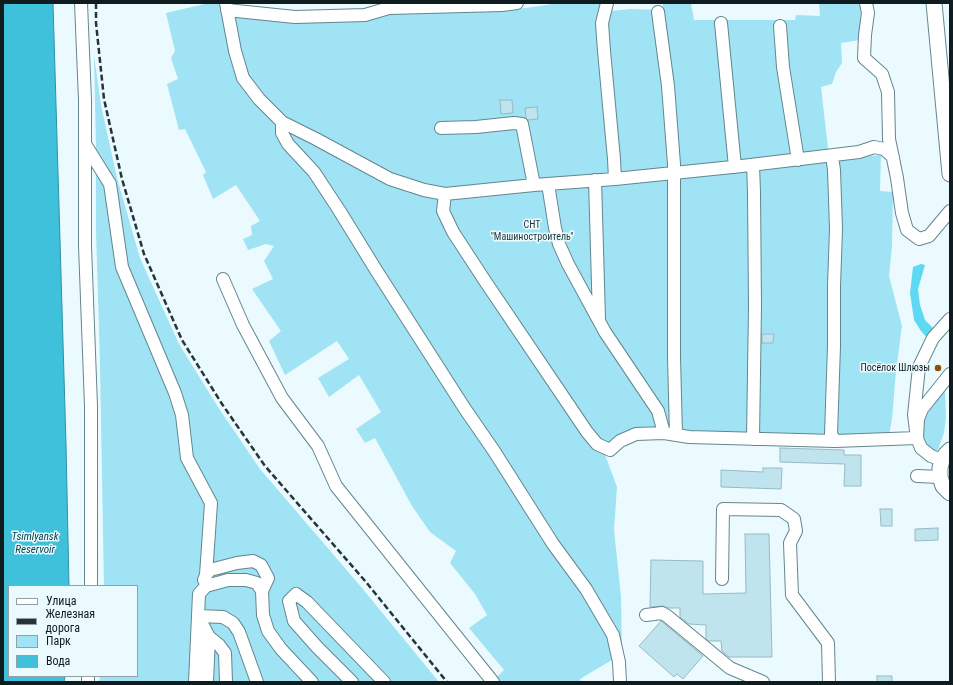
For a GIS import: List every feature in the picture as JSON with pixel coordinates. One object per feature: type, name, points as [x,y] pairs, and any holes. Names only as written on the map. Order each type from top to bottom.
[{"type":"main road","points":[[934,3],[950,174]]},
{"type":"main road","points":[[946,455],[940,468],[950,500]]},
{"type":"lane","points":[[82,3],[85,100],[85,246],[91,406],[91,585]]},
{"type":"lane","points":[[517,3],[502,5],[389,8],[365,15],[295,17],[226,6],[235,51],[243,78],[259,99],[282,122],[390,179],[424,190],[445,194],[615,179],[832,156],[859,152],[874,147],[884,149],[893,157]]},
{"type":"lane","points":[[607,3],[602,24],[615,179]]},
{"type":"lane","points":[[866,3],[868,13],[864,58],[882,74],[888,92],[889,139],[902,214],[907,230],[919,239],[929,236],[950,211]]},
{"type":"lane","points":[[658,12],[668,86],[674,164],[674,357],[670,434]]},
{"type":"lane","points":[[721,23],[735,167]]},
{"type":"lane","points":[[780,26],[783,67],[798,160]]},
{"type":"lane","points":[[282,122],[282,133],[288,144],[314,172],[461,403],[494,451],[553,544],[586,589],[613,635],[619,662],[620,682]]},
{"type":"lane","points":[[441,128],[476,127],[514,123],[522,124],[534,185]]},
{"type":"lane","points":[[85,143],[110,184],[122,267],[176,393],[182,415],[187,458],[211,503],[206,576]]},
{"type":"lane","points":[[832,156],[834,170],[836,229],[832,434],[834,441]]},
{"type":"lane","points":[[753,165],[755,306],[753,439]]},
{"type":"lane","points":[[596,180],[600,321]]},
{"type":"lane","points":[[548,184],[559,244],[568,264],[605,332],[658,411],[670,434]]},
{"type":"lane","points":[[445,194],[443,211],[453,232],[586,432],[597,444],[610,450],[620,441],[636,434],[670,434],[689,437],[834,441],[917,438]]},
{"type":"lane","points":[[223,279],[243,325],[282,398],[318,446],[336,486],[493,682]]},
{"type":"lane","points":[[946,455],[931,456],[921,448],[917,438],[914,415],[919,367],[933,338],[950,319]]},
{"type":"lane","points":[[917,438],[918,419],[922,409],[950,374]]},
{"type":"lane","points":[[917,476],[945,485]]},
{"type":"lane","points":[[722,579],[723,509],[781,510],[794,519],[796,531],[790,543],[792,595],[828,643],[829,682]]},
{"type":"lane","points":[[196,682],[199,594],[206,576],[210,570],[237,563],[253,561],[261,565],[268,578],[262,591],[263,615],[268,631],[281,649],[312,682]]},
{"type":"lane","points":[[199,594],[206,586],[228,580],[246,580],[256,583],[262,591]]},
{"type":"lane","points":[[352,682],[317,647],[294,621],[289,601],[296,594],[307,602],[384,682]]},
{"type":"lane","points":[[646,615],[662,613],[730,668],[763,682]]},
{"type":"lane","points":[[198,616],[209,637],[219,645],[224,653],[226,682]]},
{"type":"lane","points":[[198,616],[223,617],[232,623],[239,632],[257,682]]},
{"type":"lane","points":[[207,682],[209,637]]},
{"type":"green space","name":"СНТ \"Машиностроитель\"","points":[[209,3],[220,3],[232,13],[383,15],[526,8],[559,3],[600,3],[611,11],[631,9],[662,10],[663,3],[691,3],[694,20],[795,20],[796,15],[820,16],[819,3],[860,3],[860,40],[841,43],[842,63],[836,72],[832,84],[821,87],[828,148],[838,158],[881,155],[880,191],[893,192],[892,247],[889,276],[902,326],[889,435],[726,435],[659,428],[604,452],[617,487],[614,530],[621,596],[622,654],[580,679],[581,682],[497,682],[495,679],[504,670],[469,628],[487,615],[475,594],[450,563],[456,551],[430,532],[412,506],[375,438],[365,443],[356,429],[381,412],[359,375],[329,397],[318,378],[349,359],[337,341],[285,375],[269,341],[281,331],[252,289],[273,279],[264,261],[274,246],[266,244],[248,250],[243,239],[252,235],[251,226],[260,221],[236,185],[213,199],[203,175],[206,172],[185,129],[179,130],[167,84],[178,79],[171,58],[175,51],[166,13]]},
{"type":"green space","points":[[94,55],[101,105],[117,178],[140,258],[179,344],[218,407],[260,469],[362,588],[439,682],[99,682],[100,677],[138,677],[138,585],[104,585],[96,231]]},
{"type":"green space","points":[[942,388],[945,390],[946,417],[944,433],[936,453],[933,454],[921,440],[922,424]]},
{"type":"shaded area","points":[[921,264],[925,265],[918,289],[920,305],[925,320],[935,330],[927,338],[914,320],[910,293],[913,267]]},
{"type":"water","name":"Tsimlyansk Reservoir","points":[[3,3],[53,3],[69,585],[8,585],[8,677],[65,677],[64,682],[3,682]]},
{"type":"building","points":[[500,100],[512,100],[513,113],[501,114]]},
{"type":"building","points":[[537,107],[538,119],[528,120],[526,118],[525,108]]},
{"type":"building","points":[[762,334],[774,334],[773,343],[762,343]]},
{"type":"building","points":[[780,448],[844,450],[844,455],[861,455],[861,486],[844,486],[845,464],[780,462]]},
{"type":"building","points":[[763,468],[782,468],[781,489],[721,487],[721,470],[763,472]]},
{"type":"building","points":[[880,509],[892,509],[892,526],[881,526]]},
{"type":"building","points":[[938,528],[938,540],[915,541],[915,529]]},
{"type":"building","points":[[745,534],[769,534],[772,657],[729,657],[722,651],[721,641],[709,641],[706,639],[706,625],[689,624],[680,617],[680,608],[669,608],[662,606],[650,607],[651,560],[703,561],[703,594],[746,593]]},
{"type":"building","points":[[661,621],[703,656],[683,679],[677,674],[674,677],[639,646]]},
{"type":"building","points":[[877,676],[892,676],[892,682],[877,682]]},
{"type":"railway","points":[[96,3],[96,23],[104,99],[122,179],[144,254],[182,340],[222,404],[265,466],[366,582],[447,682]]},
{"type":"place","name":"Посёлок Шлюзы","points":[[938,368]]}]
